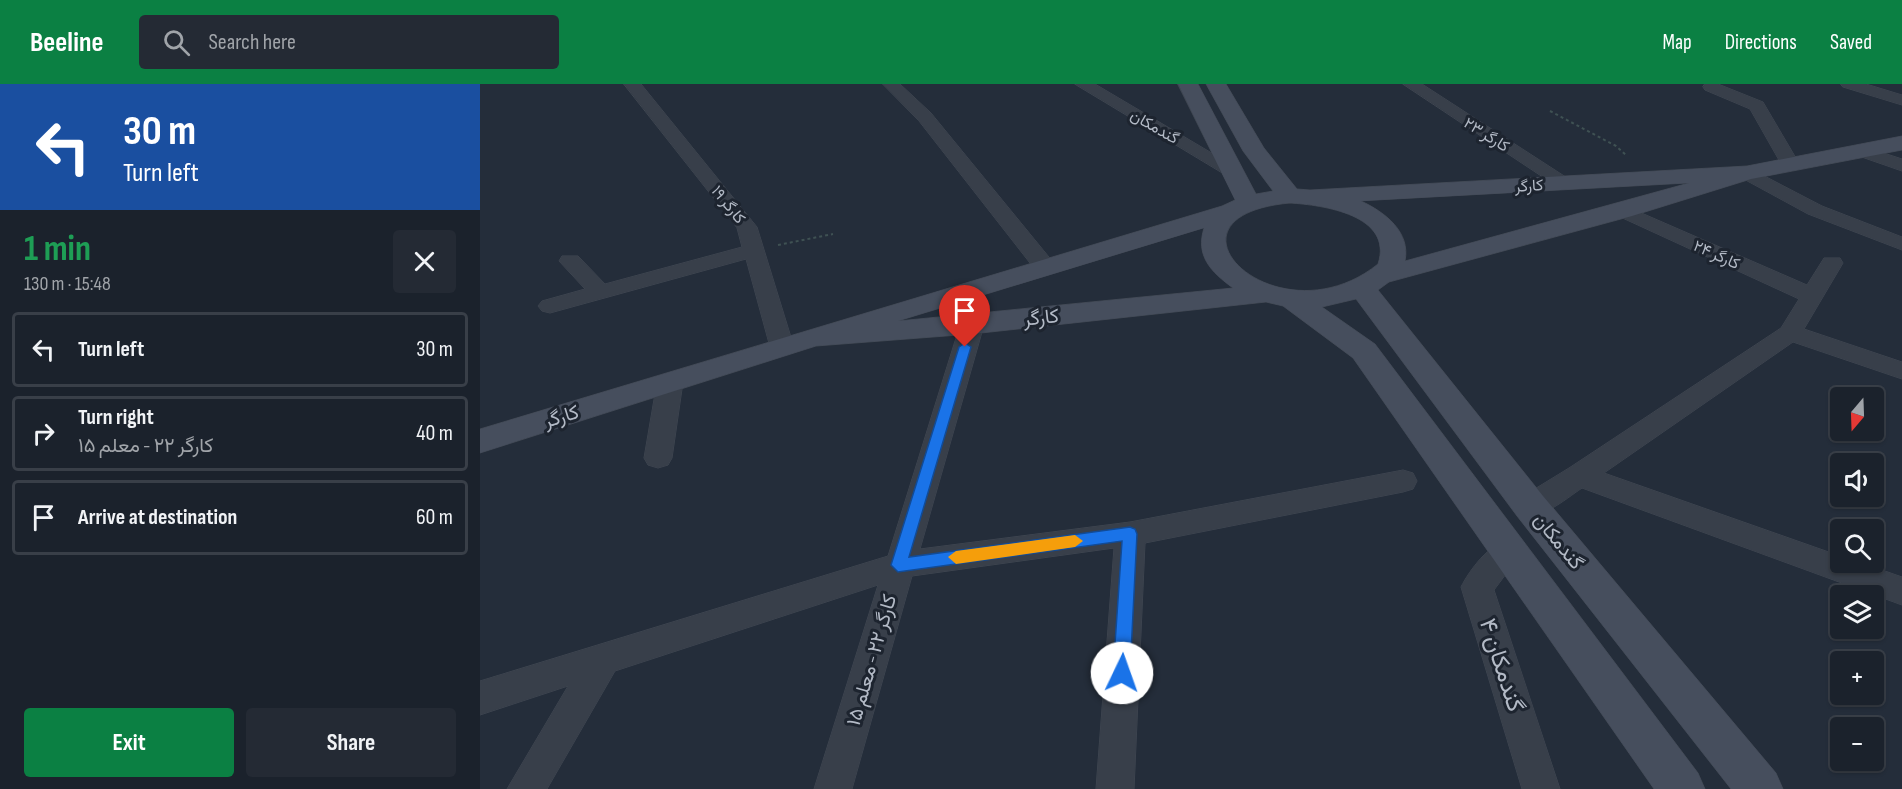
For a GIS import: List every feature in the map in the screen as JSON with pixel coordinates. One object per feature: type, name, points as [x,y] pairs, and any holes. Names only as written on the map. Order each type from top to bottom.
[{"type":"street","points":[[891,84],[925,117],[1045,267]]},
{"type":"street","name":"گندمکان","points":[[1083,84],[1228,168]]},
{"type":"street","name":"گندمکان","points":[[1188,84],[1210,126],[1241,207]]},
{"type":"street","points":[[1216,84],[1254,151],[1301,196],[1353,207],[1383,228],[1391,241],[1394,254],[1390,267],[1370,283]]},
{"type":"street","name":"کارگر ۲۳","points":[[1411,84],[1565,183]]},
{"type":"street","points":[[1849,84],[1902,100]]},
{"type":"street","name":"کارگر ۱۹","points":[[639,85],[747,227],[782,347]]},
{"type":"street","points":[[1711,87],[1757,106],[1791,165]]},
{"type":"street","name":"کارگر","points":[[480,441],[1241,207],[1301,196],[1747,173],[1902,143]]},
{"type":"street","points":[[1862,151],[1902,165]]},
{"type":"street","points":[[1747,173],[1815,210],[1902,244]]},
{"type":"street","name":"کارگر","points":[[814,337],[972,325],[1279,295],[1317,299],[1747,173]]},
{"type":"street","points":[[1241,207],[1221,221],[1214,233],[1212,246],[1217,260],[1228,273],[1279,295],[1364,351],[1682,789]]},
{"type":"street","name":"کارگر ۲۴","points":[[1623,211],[1812,296]]},
{"type":"street","points":[[550,306],[754,250]]},
{"type":"street","points":[[570,261],[601,292]]},
{"type":"street","points":[[1530,506],[1579,476],[1790,333],[1832,263]]},
{"type":"street","name":"گندمکان","points":[[1370,283],[1530,506],[1760,789]]},
{"type":"street","name":"کارگر ۲۲ - معلم ۱۵","points":[[833,789],[898,565],[972,325]]},
{"type":"street","points":[[1790,333],[1902,371]]},
{"type":"street","points":[[658,458],[670,382]]},
{"type":"street","points":[[1579,476],[1902,591]]},
{"type":"street","points":[[480,698],[898,565],[1130,534],[1403,481]]},
{"type":"street","points":[[1115,789],[1130,534]]},
{"type":"street","name":"گندمکان ۴","points":[[1508,551],[1477,587],[1541,789]]},
{"type":"street","points":[[526,789],[603,659]]},
{"type":"path","points":[[1550,111],[1616,146],[1652,179]]},
{"type":"path","points":[[754,250],[833,234]]},
{"type":"slow traffic","points":[[956,557],[1075,541]]},
{"type":"route","points":[[965,347],[898,565],[1130,534],[1122,673]]}]
